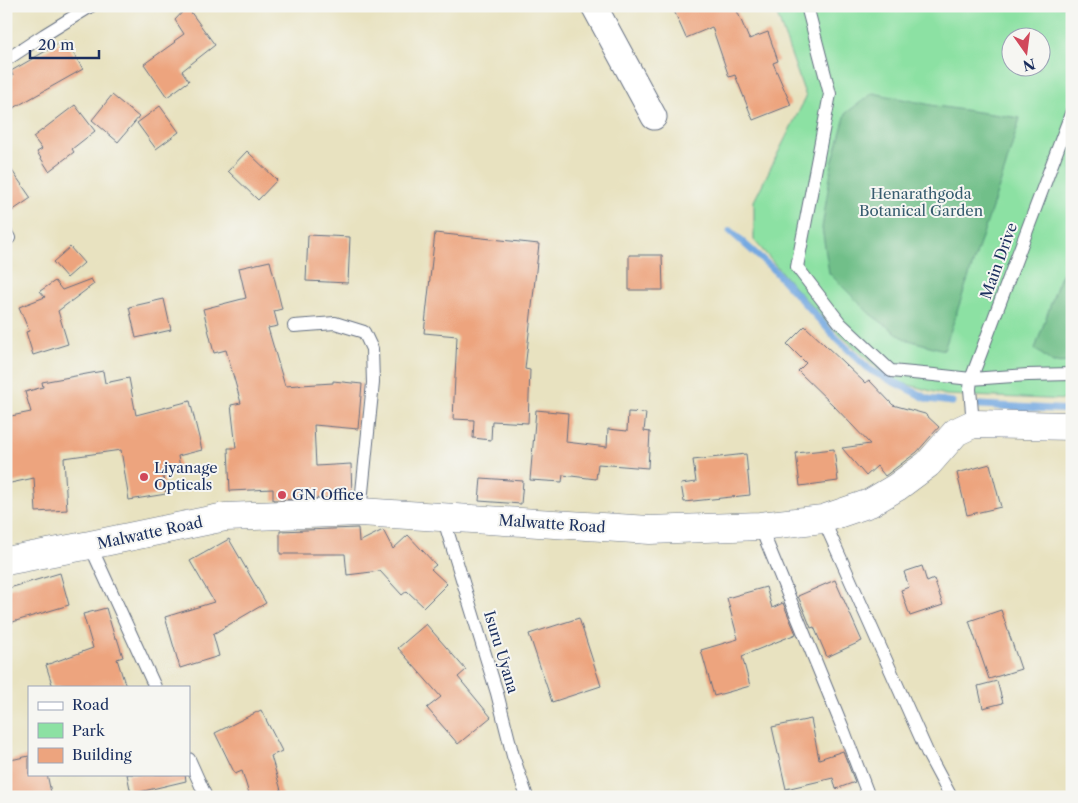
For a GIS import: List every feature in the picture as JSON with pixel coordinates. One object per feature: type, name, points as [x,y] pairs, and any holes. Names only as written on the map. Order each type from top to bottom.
[{"type":"street","points":[[594,6],[654,117]]},
{"type":"street","points":[[973,424],[1072,426]]},
{"type":"street","name":"Malwatte Road","points":[[6,562],[225,517],[360,512],[650,530],[760,526],[823,519],[870,503],[897,487],[928,464],[956,432],[973,424]]},
{"type":"lane","points":[[6,60],[91,6]]},
{"type":"lane","points":[[807,6],[830,94],[797,267],[840,324],[891,371],[971,379],[1072,374]]},
{"type":"lane","name":"Main Drive","points":[[973,424],[971,379],[1072,111]]},
{"type":"lane","points":[[294,326],[336,323],[364,332],[372,349],[373,383],[360,512]]},
{"type":"lane","name":"Isuru Uyana","points":[[443,517],[497,693],[513,756],[527,797]]},
{"type":"lane","points":[[823,519],[928,754],[951,797]]},
{"type":"lane","points":[[760,526],[869,797]]},
{"type":"lane","points":[[90,546],[155,686]]},
{"type":"lane","points":[[190,761],[206,797]]},
{"type":"green space","name":"Henarathgoda Botanical Garden","points":[[774,6],[1072,6],[1072,400],[946,395],[891,380],[837,332],[794,287],[754,240],[754,201],[806,97]]},
{"type":"green space","points":[[873,93],[936,106],[1020,118],[1005,169],[944,350],[905,339],[870,314],[829,273],[822,228],[832,164],[846,113]]},
{"type":"green space","points":[[1072,251],[1072,362],[1053,363],[1035,349],[1057,286]]},
{"type":"building","points":[[672,6],[735,6],[749,39],[768,32],[778,61],[773,63],[791,105],[753,120],[735,75],[729,77],[712,27],[686,38]]},
{"type":"building","points":[[187,7],[215,45],[182,71],[189,81],[167,97],[144,64],[184,34],[175,20]]},
{"type":"building","points":[[65,40],[83,69],[12,109],[6,98],[6,80],[13,76],[11,71]]},
{"type":"building","points":[[112,95],[139,117],[118,142],[92,120]]},
{"type":"building","points":[[75,105],[95,131],[72,149],[74,152],[49,171],[37,152],[42,149],[33,137]]},
{"type":"building","points":[[160,106],[179,132],[156,149],[137,123]]},
{"type":"building","points":[[247,151],[277,180],[258,200],[228,171]]},
{"type":"building","points":[[6,162],[31,198],[6,215]]},
{"type":"building","points":[[435,233],[539,244],[525,369],[530,370],[528,423],[492,421],[491,440],[473,438],[474,420],[453,419],[457,336],[424,333]]},
{"type":"building","points":[[308,235],[350,237],[348,283],[306,281]]},
{"type":"building","points":[[70,247],[84,263],[67,278],[53,262]]},
{"type":"building","points":[[629,255],[662,255],[663,290],[629,290]]},
{"type":"building","points":[[270,261],[282,309],[274,311],[278,326],[268,328],[285,386],[333,383],[333,381],[362,384],[358,429],[314,425],[316,466],[351,464],[352,497],[273,500],[273,489],[230,491],[228,448],[236,448],[231,405],[241,403],[226,350],[214,353],[203,309],[246,298],[239,268]]},
{"type":"building","points":[[91,279],[94,284],[58,311],[68,344],[33,355],[26,332],[29,331],[19,307],[45,297],[40,291],[55,281],[62,290]]},
{"type":"building","points":[[164,299],[171,330],[136,338],[129,307]]},
{"type":"building","points":[[805,326],[865,383],[869,380],[893,405],[925,414],[939,427],[917,452],[885,476],[877,466],[866,476],[842,448],[870,444],[798,371],[806,363],[787,344]]},
{"type":"building","points":[[103,371],[105,383],[129,378],[136,415],[190,401],[202,450],[178,456],[180,467],[162,471],[166,494],[129,500],[121,450],[64,458],[67,510],[36,512],[34,478],[6,484],[6,417],[31,412],[25,392],[43,387],[42,382]]},
{"type":"building","points":[[536,410],[568,413],[566,442],[607,447],[608,429],[627,431],[628,412],[646,413],[644,431],[650,432],[648,468],[598,464],[596,479],[563,475],[562,482],[530,480]]},
{"type":"building","points":[[834,449],[838,481],[800,486],[796,453]]},
{"type":"building","points":[[746,454],[750,495],[684,502],[681,484],[696,482],[693,460]]},
{"type":"building","points":[[990,464],[1001,507],[967,515],[957,473]]},
{"type":"building","points":[[481,478],[523,481],[521,504],[479,501]]},
{"type":"building","points":[[358,528],[359,542],[383,530],[393,549],[408,535],[436,565],[431,569],[447,584],[424,607],[407,591],[402,595],[380,571],[347,575],[345,554],[280,554],[280,531]]},
{"type":"building","points":[[229,539],[266,603],[213,634],[219,656],[180,668],[165,617],[214,602],[190,561]]},
{"type":"building","points":[[922,566],[927,582],[934,579],[943,605],[910,616],[901,590],[909,587],[904,572]]},
{"type":"building","points":[[60,573],[69,605],[6,624],[6,589]]},
{"type":"building","points":[[835,580],[862,641],[827,657],[814,627],[811,628],[798,596]]},
{"type":"building","points":[[766,587],[772,608],[783,603],[796,634],[742,656],[750,686],[714,696],[701,650],[738,639],[727,598]]},
{"type":"building","points":[[106,608],[123,657],[117,659],[126,686],[53,686],[46,665],[93,648],[83,614]]},
{"type":"building","points":[[1001,610],[1021,669],[989,679],[969,621]]},
{"type":"building","points":[[579,618],[601,686],[552,702],[529,634]]},
{"type":"building","points":[[426,624],[466,670],[458,677],[491,717],[458,744],[427,708],[441,697],[398,648]]},
{"type":"building","points":[[997,681],[1003,703],[983,708],[978,686]]},
{"type":"building","points":[[261,710],[282,751],[271,756],[283,797],[250,797],[242,771],[235,774],[215,733]]},
{"type":"building","points":[[811,719],[819,759],[843,751],[855,782],[836,789],[833,778],[786,789],[772,727]]},
{"type":"building","points":[[28,756],[28,776],[47,776],[52,797],[6,797],[6,761]]},
{"type":"building","points":[[127,776],[185,776],[186,781],[131,794]]},
{"type":"waterway","points":[[730,231],[773,269],[836,338],[870,370],[928,399],[952,402]]},
{"type":"waterway","points":[[980,405],[1072,410]]},
{"type":"place","name":"Liyanage Opticals","points":[[144,477]]},
{"type":"place","name":"GN Office","points":[[282,495]]}]
